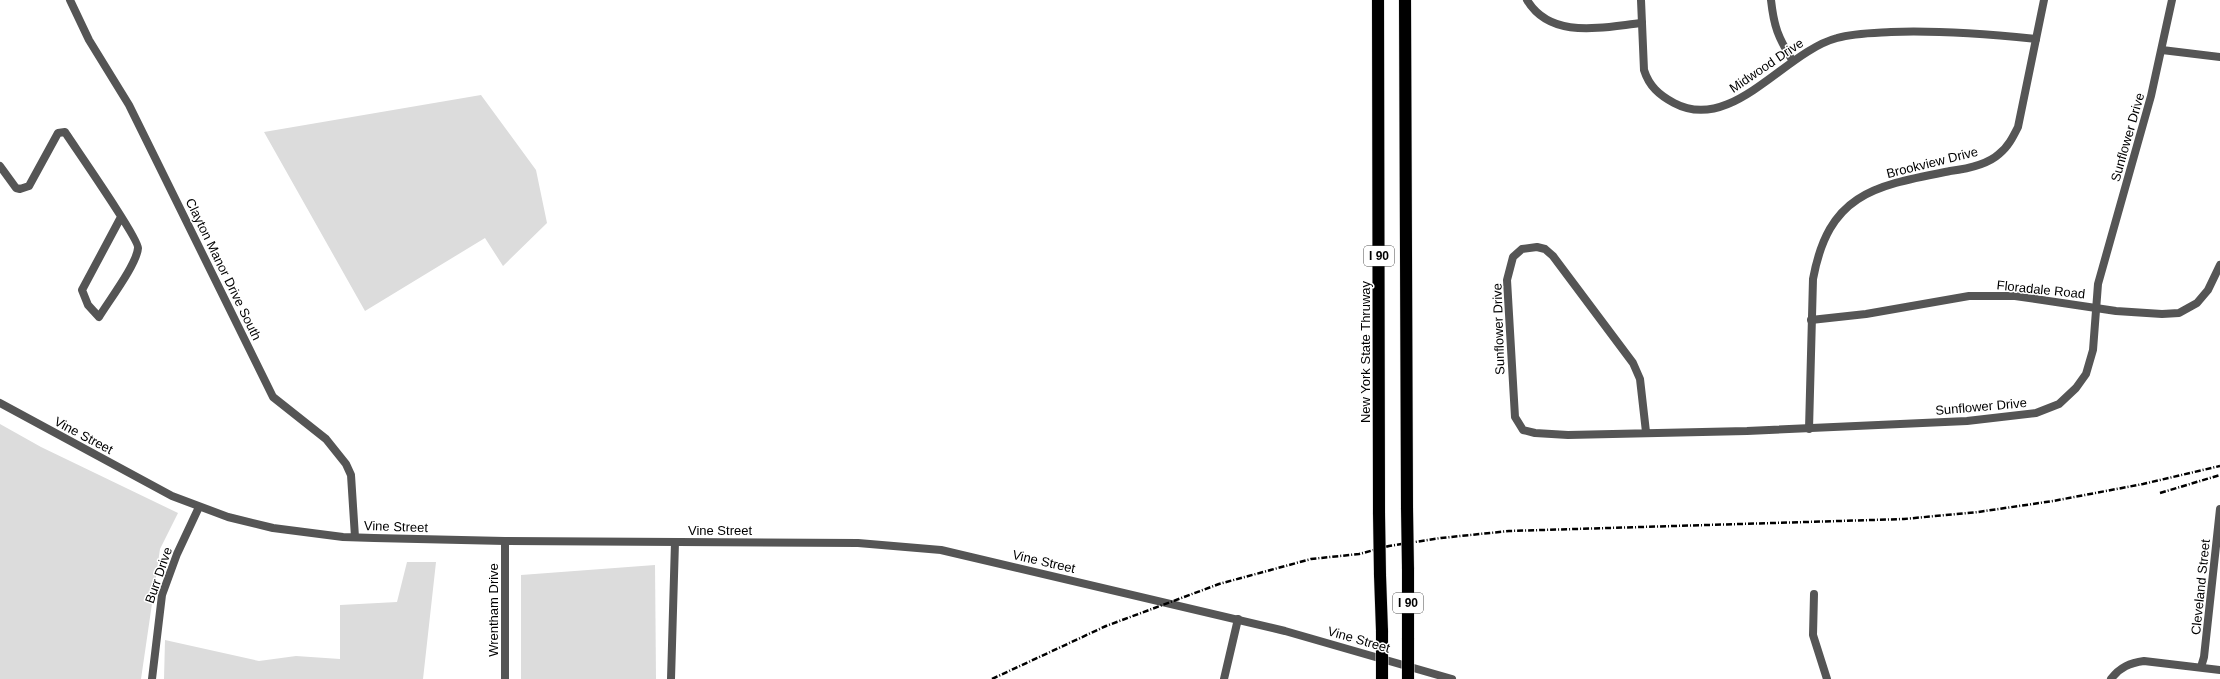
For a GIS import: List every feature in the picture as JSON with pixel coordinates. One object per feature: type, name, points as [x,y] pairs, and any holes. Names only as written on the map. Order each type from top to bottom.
[{"type":"highway","name":"New York State Thruway","points":[[1378,0],[1379,513],[1382,679]]},
{"type":"highway","name":"I 90","points":[[1405,0],[1408,679]]},
{"type":"street","name":"Clayton Manor Drive South","points":[[70,0],[89,40],[129,105],[273,397],[326,440],[346,464],[351,475],[355,537]]},
{"type":"street","points":[[1527,0],[1533,10],[1549,22],[1564,28],[1597,28],[1642,23]]},
{"type":"street","name":"Midwood Drive","points":[[1641,0],[1646,77],[1652,87],[1666,99],[1681,107],[1701,110],[1723,107],[1746,95],[1792,60],[1816,45],[1837,38],[1860,34],[1929,30],[2036,39]]},
{"type":"street","points":[[1771,0],[1774,25],[1778,38],[1792,60]]},
{"type":"street","name":"Brookview Drive","points":[[1809,429],[1813,279],[1818,255],[1826,234],[1838,216],[1850,205],[1876,188],[1902,180],[1980,164],[1998,156],[2009,144],[2018,127],[2044,0]]},
{"type":"street","name":"Sunflower Drive","points":[[1646,432],[1640,379],[1633,363],[1622,346],[1553,256],[1545,249],[1537,247],[1522,249],[1513,257],[1507,280],[1512,392],[1517,422],[1523,430],[1535,433],[1568,435],[1809,429],[1967,421],[2036,413],[2059,404],[2076,388],[2086,374],[2093,350],[2098,284],[2151,96],[2172,0]]},
{"type":"street","points":[[2162,50],[2220,57]]},
{"type":"street","points":[[0,166],[16,188],[20,189],[29,186],[58,133],[65,132],[136,239],[138,248],[134,262],[99,317],[88,305],[82,290],[121,217]]},
{"type":"street","name":"Floradale Road","points":[[1811,320],[1866,314],[1969,296],[2014,296],[2116,311],[2162,314],[2179,313],[2189,309],[2197,303],[2208,290],[2220,264]]},
{"type":"street","name":"Vine Street","points":[[0,403],[165,492],[200,507],[242,521],[273,528],[355,537],[504,541],[858,543],[941,550],[1238,619],[1452,679]]},
{"type":"street","name":"Burr Drive","points":[[152,679],[162,595],[177,554],[200,507]]},
{"type":"street","name":"Cleveland Street","points":[[2201,667],[2204,657],[2220,509]]},
{"type":"street","name":"Wrentham Drive","points":[[504,541],[505,679]]},
{"type":"street","points":[[671,679],[675,542]]},
{"type":"street","points":[[1814,594],[1813,635],[1827,679]]},
{"type":"street","points":[[1224,679],[1238,619]]},
{"type":"street","points":[[2111,679],[2119,670],[2131,663],[2144,661],[2220,670]]},
{"type":"shaded area","points":[[481,95],[536,170],[547,223],[503,266],[485,238],[365,311],[264,132]]},
{"type":"shaded area","points":[[0,424],[41,447],[178,513],[160,549],[141,679],[0,679]]},
{"type":"shaded area","points":[[407,562],[436,562],[423,679],[164,679],[165,640],[259,661],[296,656],[340,659],[340,605],[397,602]]},
{"type":"shaded area","points":[[655,565],[656,679],[521,679],[521,575]]},
{"type":"railway","points":[[992,679],[1106,626],[1219,584],[1311,559],[1359,554],[1389,546],[1441,538],[1509,531],[1904,519],[1978,512],[2053,501],[2143,484],[2220,466]]},
{"type":"railway","points":[[2160,493],[2220,475]]}]
